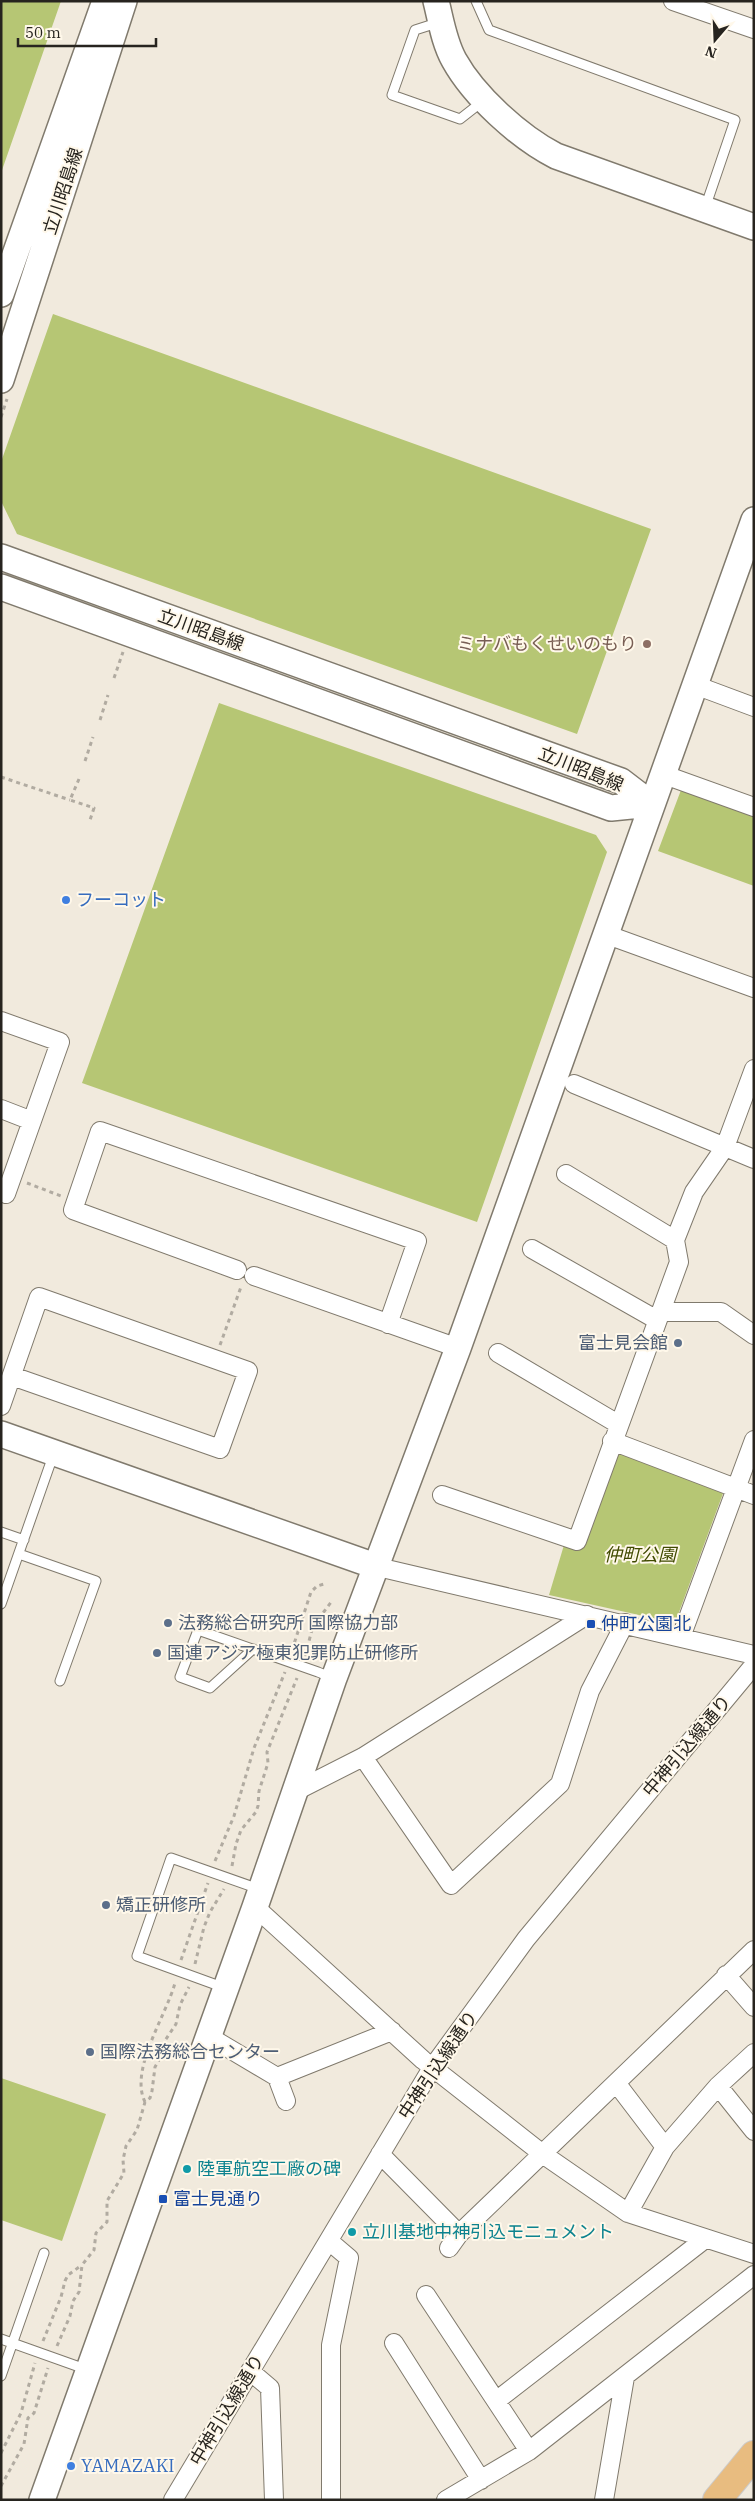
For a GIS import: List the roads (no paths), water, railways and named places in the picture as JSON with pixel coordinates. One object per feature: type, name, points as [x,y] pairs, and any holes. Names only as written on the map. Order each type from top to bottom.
[{"type":"main road","points":[[717,2500],[754,2455]]},
{"type":"street","name":"立川昭島線","points":[[1,294],[105,1]]},
{"type":"street","name":"立川昭島線","points":[[1,380],[124,1]]},
{"type":"street","points":[[673,1],[754,29]]},
{"type":"street","points":[[439,12],[453,59],[462,74],[485,100],[524,136],[556,156],[754,227]]},
{"type":"street","points":[[42,2500],[258,1898],[334,1678],[378,1567],[458,1348],[754,520]]},
{"type":"street","name":"立川昭島線","points":[[1,557],[621,781],[651,804]]},
{"type":"street","name":"立川昭島線","points":[[1,587],[611,808],[651,804]]},
{"type":"street","points":[[695,685],[754,707]]},
{"type":"street","points":[[662,774],[754,807]]},
{"type":"street","points":[[605,934],[754,988]]},
{"type":"street","points":[[1,1021],[60,1042],[6,1194],[1,1192]]},
{"type":"street","points":[[442,1495],[577,1541],[618,1424],[679,1262],[675,1240],[694,1192],[725,1147],[754,1069]]},
{"type":"street","points":[[574,1084],[754,1159]]},
{"type":"street","points":[[1,1109],[32,1120]]},
{"type":"street","points":[[388,1324],[417,1241],[100,1131],[73,1210],[245,1276],[458,1348]]},
{"type":"street","points":[[566,1174],[675,1240]]},
{"type":"street","points":[[532,1249],[658,1316],[720,1312],[754,1335]]},
{"type":"street","points":[[1,1406],[39,1298],[248,1371],[220,1449],[12,1376]]},
{"type":"street","points":[[498,1353],[618,1424]]},
{"type":"street","points":[[1,1434],[378,1567],[625,1623],[754,1655]]},
{"type":"street","points":[[681,1637],[754,1440]]},
{"type":"street","points":[[612,1441],[754,1495]]},
{"type":"street","points":[[296,1790],[362,1757],[586,1615]]},
{"type":"street","points":[[362,1757],[451,1885],[560,1784],[590,1691],[625,1623]]},
{"type":"street","name":"中神引込線通り","points":[[173,2500],[432,2068],[526,1939],[754,1665]]},
{"type":"street","points":[[582,1890],[754,1684]]},
{"type":"street","points":[[258,1898],[432,2068],[544,2155],[628,2213],[705,2240],[754,2254]]},
{"type":"street","points":[[449,2248],[460,2234],[544,2155],[726,1975],[754,1950]]},
{"type":"street","points":[[726,1975],[754,2007]]},
{"type":"street","points":[[277,2077],[392,2031]]},
{"type":"street","points":[[208,2036],[277,2077],[286,2101]]},
{"type":"street","points":[[628,2213],[665,2147],[718,2086],[754,2053]]},
{"type":"street","points":[[617,2084],[665,2147]]},
{"type":"street","points":[[718,2086],[754,2131]]},
{"type":"street","points":[[380,2154],[460,2234]]},
{"type":"street","points":[[496,2402],[705,2240]]},
{"type":"street","points":[[329,2241],[349,2258],[331,2345],[331,2500]]},
{"type":"street","points":[[446,2500],[474,2488],[529,2451],[754,2275]]},
{"type":"street","points":[[426,2296],[529,2451]]},
{"type":"street","points":[[394,2343],[474,2488]]},
{"type":"street","points":[[250,2371],[270,2388],[274,2500]]},
{"type":"street","points":[[604,2500],[625,2377]]},
{"type":"lane","points":[[476,1],[488,30],[736,120],[704,209]]},
{"type":"lane","points":[[439,12],[415,30],[392,95],[460,118],[485,100]]},
{"type":"lane","points":[[1,1604],[54,1453]]},
{"type":"lane","points":[[1,1532],[24,1540]]},
{"type":"lane","points":[[19,1554],[96,1581],[60,1681]]},
{"type":"lane","points":[[253,1649],[210,1688],[180,1677],[198,1630],[253,1649],[334,1678]]},
{"type":"lane","points":[[225,1988],[137,1956],[172,1858],[228,1878],[258,1898]]},
{"type":"lane","points":[[1,2376],[44,2253]]},
{"type":"lane","points":[[1,2339],[88,2370]]},
{"type":"place","name":"ミナバもくせいのもり","points":[[647,644]]},
{"type":"place","name":"フーコット","points":[[66,900]]},
{"type":"place","name":"富士見会館","points":[[678,1343]]},
{"type":"place","name":"法務総合研究所 国際協力部","points":[[168,1623]]},
{"type":"place","name":"仲町公園北","points":[[591,1624]]},
{"type":"place","name":"国連アジア極東犯罪防止研修所","points":[[157,1653]]},
{"type":"place","name":"矯正研修所","points":[[106,1905]]},
{"type":"place","name":"国際法務総合センター","points":[[90,2052]]},
{"type":"place","name":"陸軍航空工廠の碑","points":[[187,2169]]},
{"type":"place","name":"富士見通り","points":[[163,2199]]},
{"type":"place","name":"立川基地中神引込モニュメント","points":[[352,2232]]},
{"type":"place","name":"YAMAZAKI","points":[[71,2466]]},
{"type":"park label","name":"仲町公園","points":[[640,1555]]}]
